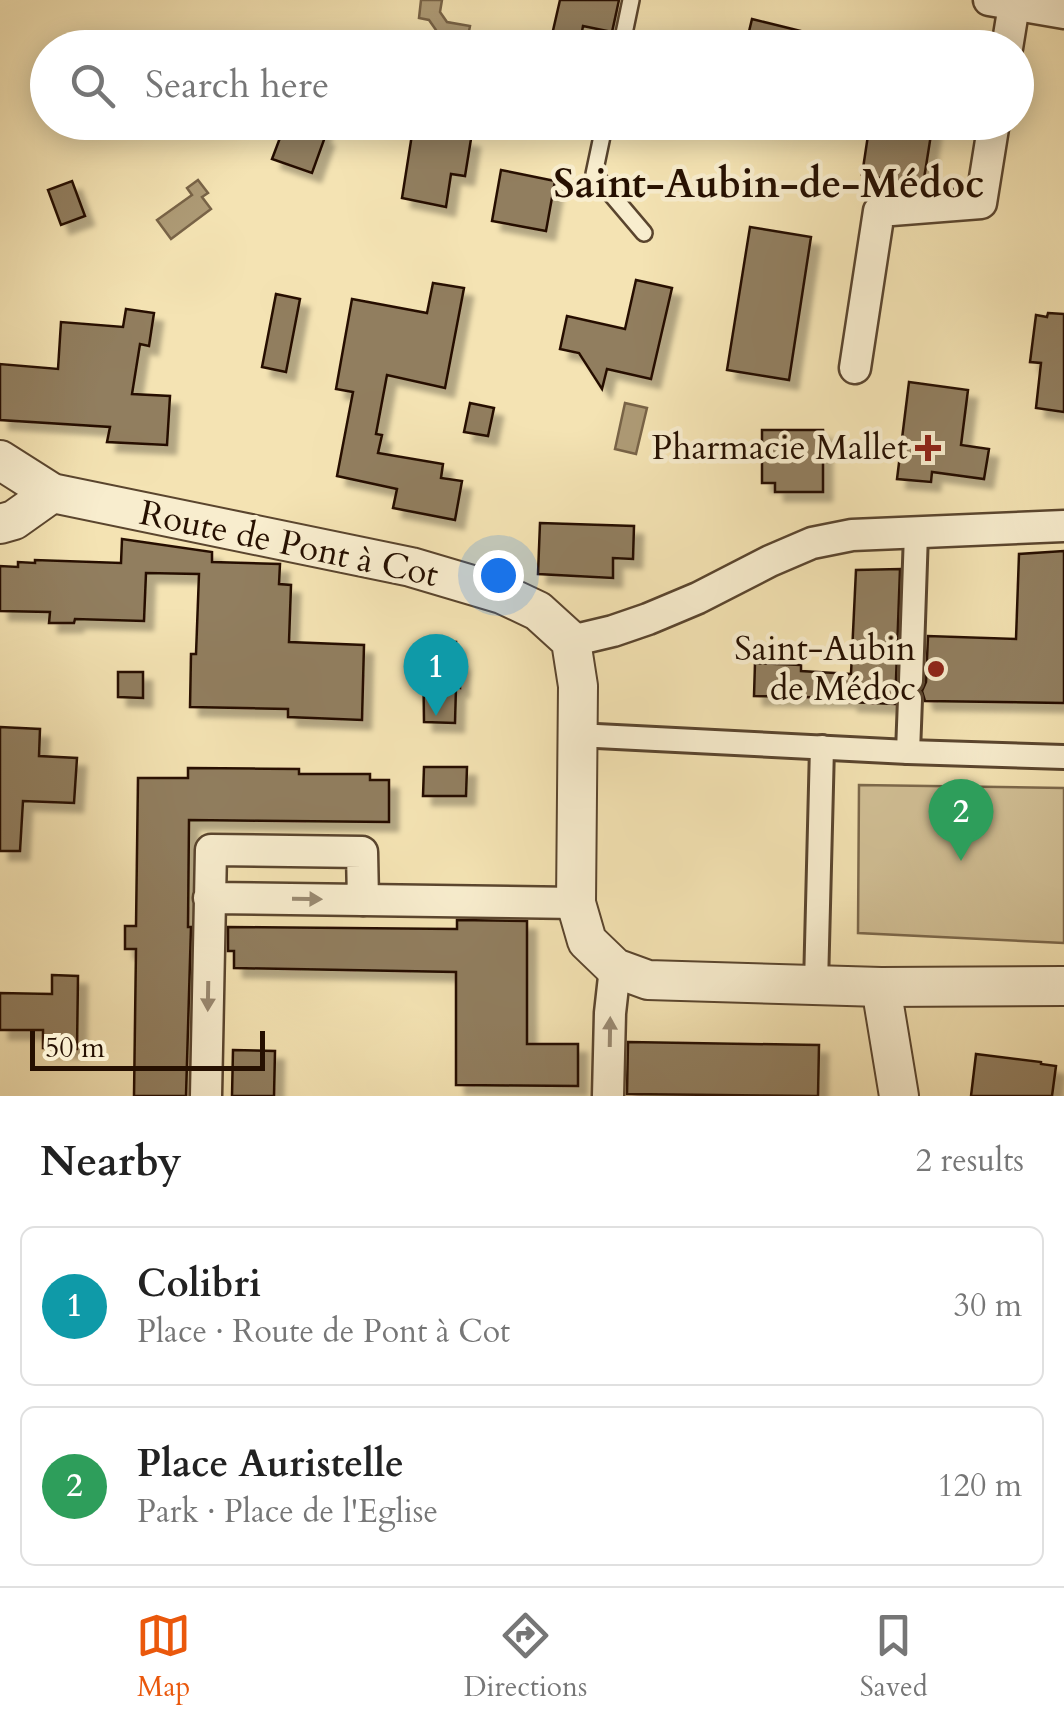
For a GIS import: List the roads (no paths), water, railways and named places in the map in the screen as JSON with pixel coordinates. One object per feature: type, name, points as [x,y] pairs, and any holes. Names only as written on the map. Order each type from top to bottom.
[{"type":"street","points":[[1007,30],[1006,2],[1064,13]]},
{"type":"street","points":[[855,368],[879,212],[981,203],[991,140]]},
{"type":"street","name":"Route de Pont à Cot","points":[[0,460],[52,493],[411,567],[518,600],[538,611],[571,641]]},
{"type":"street","points":[[0,524],[14,520],[52,493]]},
{"type":"street","points":[[1064,526],[852,535],[812,543],[648,619],[571,641],[578,686],[576,903],[587,941],[615,968],[648,980],[881,987],[1064,986]]},
{"type":"street","points":[[908,752],[916,532]]},
{"type":"street","points":[[577,735],[1064,757]]},
{"type":"street","points":[[816,985],[822,748]]},
{"type":"street","points":[[206,1096],[211,850],[362,852],[363,900]]},
{"type":"street","points":[[209,898],[576,903]]},
{"type":"street","points":[[608,1096],[615,968]]},
{"type":"street","points":[[881,987],[899,1096]]},
{"type":"lane","points":[[625,30],[631,0]]},
{"type":"lane","points":[[601,140],[594,174],[644,234]]},
{"type":"place","name":"Pharmacie Mallet","points":[[928,448]]},
{"type":"place","name":"Saint-Aubin de Médoc","points":[[936,669]]},
{"type":"place","name":"Colibri","points":[[436,716]]},
{"type":"place","name":"Place Auristelle","points":[[961,861]]},
{"type":"district","name":"Saint-Aubin-de-Médoc","points":[[769,184]]}]
